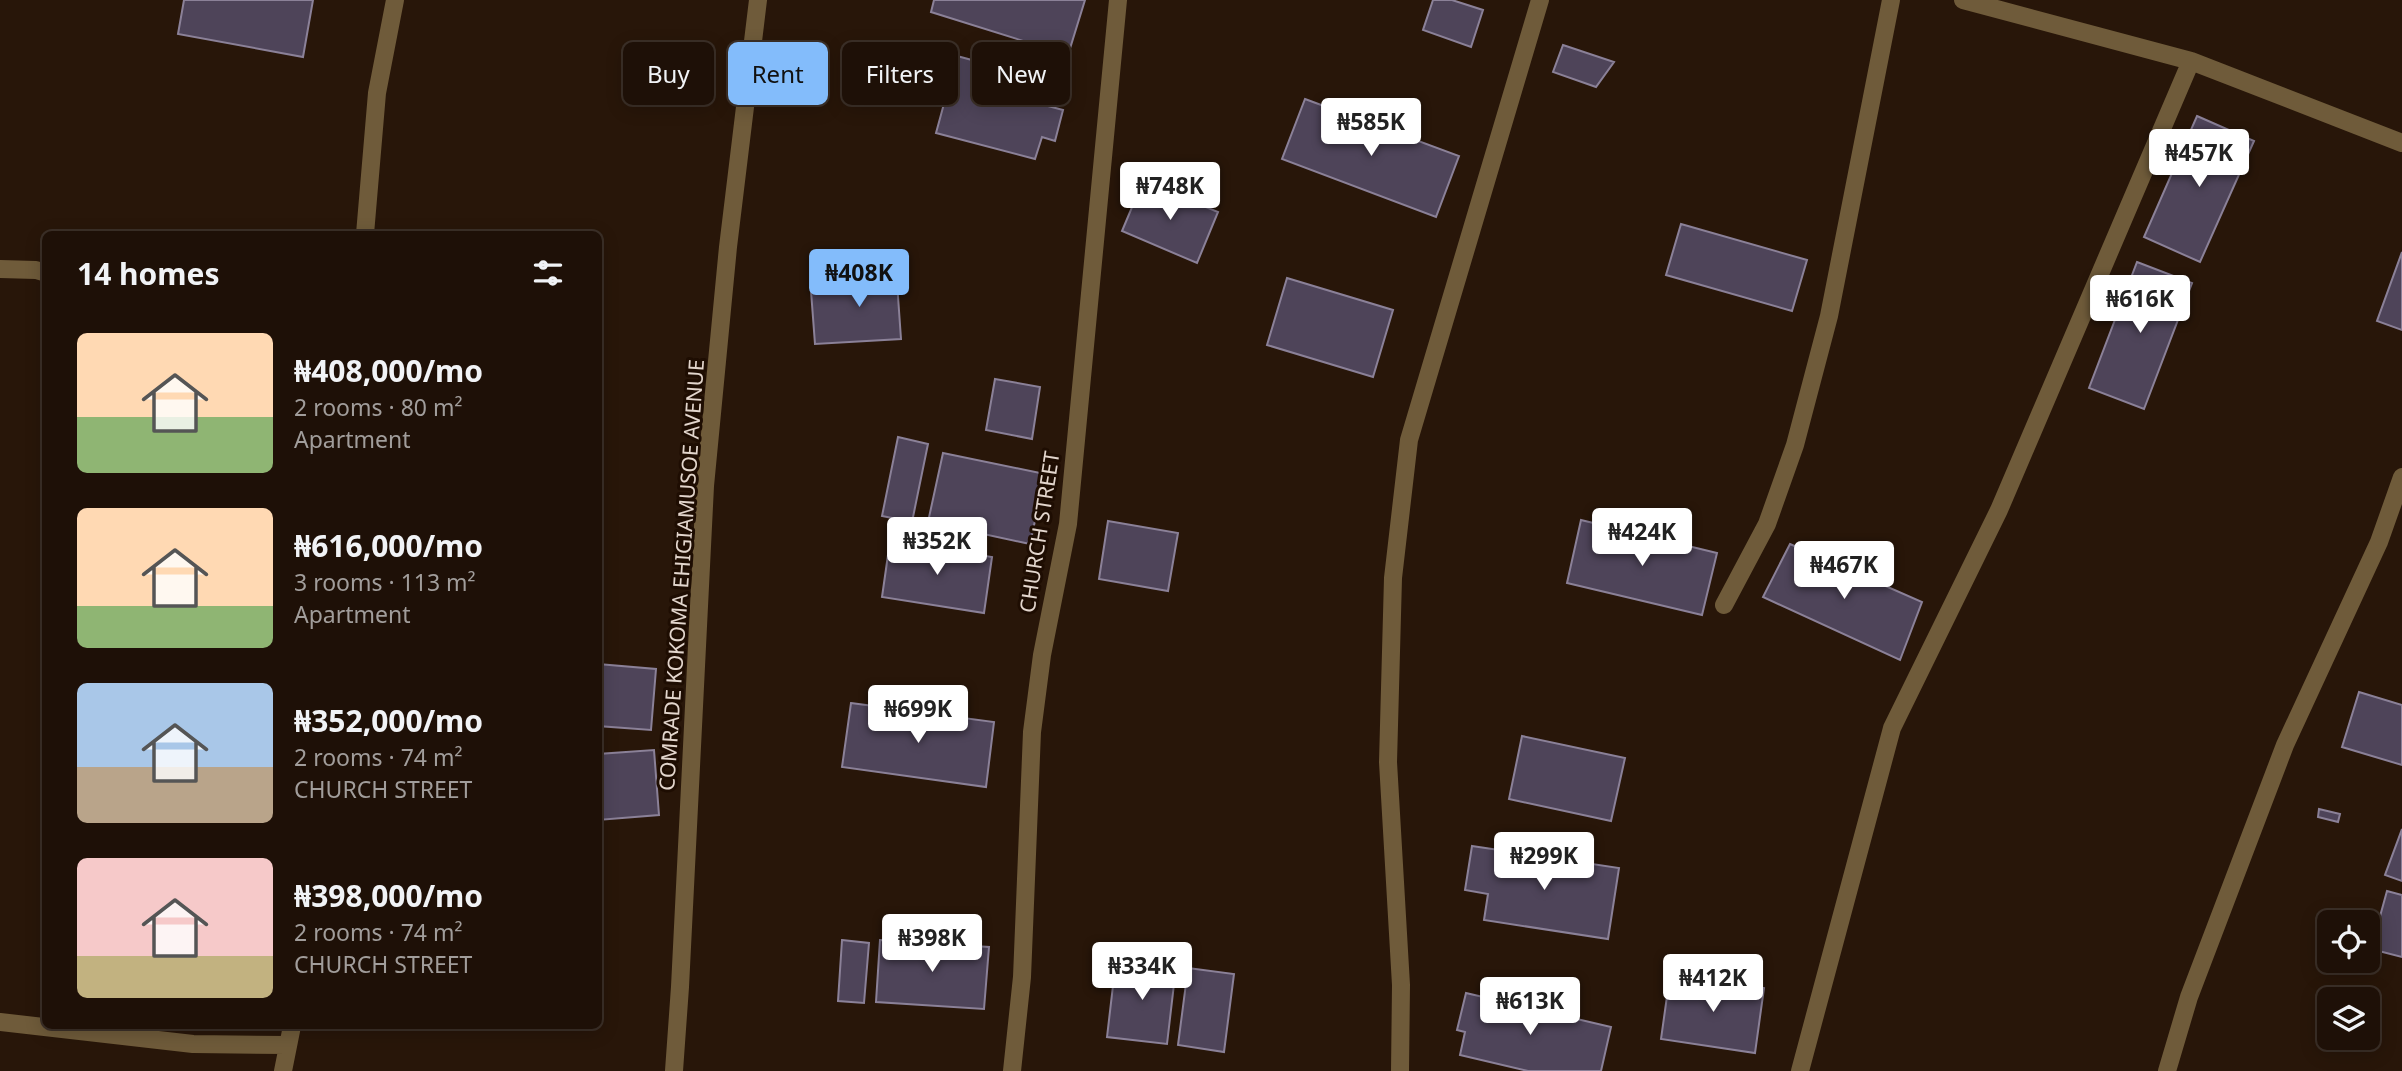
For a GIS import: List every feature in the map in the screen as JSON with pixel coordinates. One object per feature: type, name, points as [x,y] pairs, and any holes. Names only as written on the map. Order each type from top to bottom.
[{"type":"street","points":[[365,231],[377,93],[395,0]]},
{"type":"street","name":"COMRADE KOKOMA EHIGIAMUSOE AVENUE","points":[[674,1071],[705,486],[728,247],[758,0]]},
{"type":"street","name":"CHURCH STREET","points":[[1012,1071],[1022,977],[1031,733],[1042,656],[1068,524],[1118,0]]},
{"type":"street","points":[[1400,1071],[1401,985],[1388,762],[1393,578],[1409,440],[1540,0]]},
{"type":"street","points":[[1724,605],[1767,524],[1795,445],[1829,316],[1891,0]]},
{"type":"street","points":[[1963,0],[2191,61],[2402,143]]},
{"type":"street","points":[[1800,1071],[1892,728],[1999,510],[2191,61]]},
{"type":"street","points":[[0,270],[42,272]]},
{"type":"street","points":[[2167,1071],[2189,997],[2285,745],[2379,542],[2402,477]]},
{"type":"street","points":[[0,1022],[42,1027]]},
{"type":"street","points":[[61,1029],[193,1044],[287,1045]]},
{"type":"street","points":[[283,1071],[291,1029]]},
{"type":"building","points":[[184,0],[313,0],[303,57],[178,34]]},
{"type":"building","points":[[934,0],[1085,0],[1070,49],[1070,42],[1027,42],[931,12]]},
{"type":"building","points":[[1433,0],[1452,0],[1483,10],[1471,47],[1423,30]]},
{"type":"building","points":[[1563,45],[1614,62],[1596,87],[1553,72]]},
{"type":"building","points":[[958,56],[972,60],[972,105],[1048,105],[1063,110],[1055,141],[1042,137],[1035,159],[936,133],[944,105],[958,105]]},
{"type":"building","points":[[1305,99],[1459,156],[1436,217],[1282,159]]},
{"type":"building","points":[[2197,116],[2254,141],[2200,262],[2144,237]]},
{"type":"building","points":[[1143,181],[1218,212],[1197,263],[1122,231]]},
{"type":"building","points":[[1681,224],[1807,260],[1792,311],[1666,275]]},
{"type":"building","points":[[2402,252],[2402,330],[2377,321]]},
{"type":"building","points":[[2137,262],[2192,283],[2144,409],[2089,388]]},
{"type":"building","points":[[896,268],[901,339],[815,344],[811,291],[850,289],[848,271]]},
{"type":"building","points":[[1287,278],[1393,310],[1373,377],[1267,345]]},
{"type":"building","points":[[995,379],[1040,387],[1032,439],[986,430]]},
{"type":"building","points":[[898,437],[928,444],[912,522],[882,516]]},
{"type":"building","points":[[943,453],[1045,474],[1030,544],[928,522]]},
{"type":"building","points":[[1581,520],[1717,553],[1702,615],[1567,583]]},
{"type":"building","points":[[1108,521],[1178,533],[1168,591],[1099,579]]},
{"type":"building","points":[[890,541],[992,557],[984,613],[882,597]]},
{"type":"building","points":[[1790,544],[1922,602],[1900,660],[1763,597]]},
{"type":"building","points":[[602,664],[656,669],[651,730],[602,726]]},
{"type":"building","points":[[2359,692],[2402,705],[2402,765],[2342,747]]},
{"type":"building","points":[[851,703],[994,722],[986,787],[842,767]]},
{"type":"building","points":[[1522,736],[1625,758],[1611,821],[1509,799]]},
{"type":"building","points":[[654,750],[659,815],[602,820],[602,754]]},
{"type":"building","points":[[2319,809],[2340,814],[2338,822],[2318,817]]},
{"type":"building","points":[[2402,829],[2402,881],[2385,875]]},
{"type":"building","points":[[1472,846],[1619,868],[1608,939],[1484,920],[1488,894],[1465,890]]},
{"type":"building","points":[[2387,891],[2402,895],[2402,957],[2380,951],[2380,916]]},
{"type":"building","points":[[842,940],[869,943],[864,1003],[838,1001]]},
{"type":"building","points":[[880,940],[989,947],[984,1009],[876,1002]]},
{"type":"building","points":[[1116,960],[1176,967],[1167,1044],[1107,1037]]},
{"type":"building","points":[[1188,968],[1234,974],[1224,1052],[1178,1045]]},
{"type":"building","points":[[1670,975],[1764,988],[1755,1053],[1661,1039]]},
{"type":"building","points":[[1466,993],[1611,1027],[1601,1071],[1528,1071],[1460,1055],[1465,1032],[1457,1030]]}]
